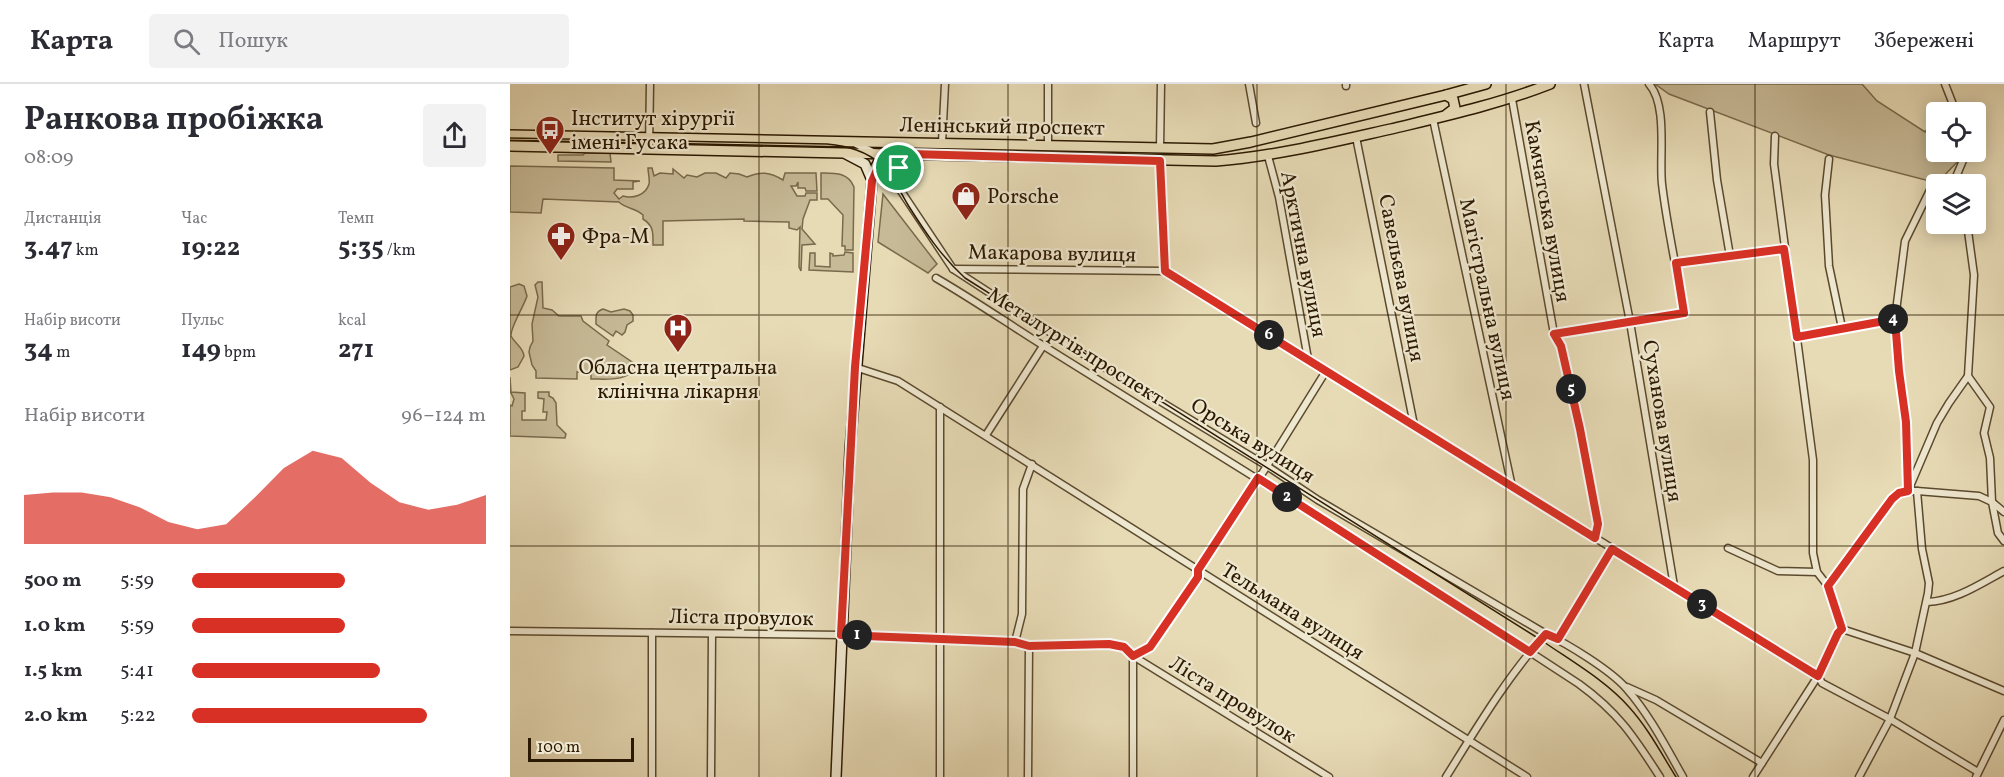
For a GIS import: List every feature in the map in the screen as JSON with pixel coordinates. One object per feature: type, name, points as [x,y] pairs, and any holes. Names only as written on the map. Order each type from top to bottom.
[{"type":"main road","name":"Ленінський проспект","points":[[510,135],[1213,149],[1446,96],[1486,84]]},
{"type":"main road","name":"Ленінський проспект","points":[[510,146],[844,153],[882,157],[911,154],[1216,161],[1268,156],[1322,146],[1512,99],[1550,84]]},
{"type":"main road","points":[[1461,91],[1458,98],[1460,107],[1469,110]]},
{"type":"main road","points":[[1445,116],[1455,108],[1453,99],[1446,96]]},
{"type":"main road","points":[[836,777],[855,367],[872,181],[882,157],[894,147],[918,143]]},
{"type":"main road","points":[[844,153],[865,164],[872,181]]},
{"type":"street","points":[[649,149],[650,84]]},
{"type":"street","points":[[942,143],[945,84]]},
{"type":"street","points":[[1048,84],[1048,145]]},
{"type":"street","points":[[1160,148],[1161,84]]},
{"type":"street","points":[[1249,84],[1256,123]]},
{"type":"street","name":"Суханова вулиця","points":[[1584,84],[1630,322],[1674,586]]},
{"type":"street","points":[[1554,334],[1684,313],[1662,186],[1662,140],[1659,113],[1655,90],[1649,84]]},
{"type":"street","points":[[1945,84],[1952,102]]},
{"type":"street","name":"Камчатська вулиця","points":[[1512,99],[1554,334],[1561,346],[1598,524],[1595,538]]},
{"type":"street","points":[[1710,112],[1717,180],[1730,256]]},
{"type":"street","name":"Магістральна вулиця","points":[[1433,119],[1512,487]]},
{"type":"street","points":[[1775,136],[1774,164],[1813,460],[1813,553],[1817,572],[1828,586],[1842,629]]},
{"type":"street","name":"Савельєва вулиця","points":[[1356,137],[1414,426]]},
{"type":"street","points":[[835,140],[854,143],[882,157]]},
{"type":"street","points":[[897,184],[896,174],[911,154]]},
{"type":"street","name":"Арктична вулиця","points":[[1268,156],[1279,197],[1308,359]]},
{"type":"street","name":"Орська вулиця","points":[[882,157],[953,269],[1097,363],[1267,466],[1318,500],[1558,639],[1616,678],[1626,687],[1644,711],[1683,777]]},
{"type":"street","points":[[1829,159],[1825,195],[1829,266],[1842,328]]},
{"type":"street","points":[[1160,161],[1165,271]]},
{"type":"street","points":[[1908,491],[1906,422],[1895,319],[1905,241],[1926,198]]},
{"type":"street","points":[[1908,491],[1937,423],[1968,376],[1974,275],[1968,234]]},
{"type":"street","points":[[1676,263],[1784,249]]},
{"type":"street","name":"Макарова вулиця","points":[[953,269],[1165,271],[1818,676],[1822,683],[1890,719],[1977,775]]},
{"type":"street","name":"Металургів проспект","points":[[936,278],[1258,478],[1579,684],[1620,718],[1660,777]]},
{"type":"street","points":[[1797,337],[1895,319]]},
{"type":"street","points":[[986,435],[1044,346]]},
{"type":"street","name":"Тельмана вулиця","points":[[855,367],[898,381],[1527,777]]},
{"type":"street","points":[[1133,777],[1133,656],[1150,647],[1198,577],[1198,570],[1326,371]]},
{"type":"street","points":[[1968,376],[1990,407],[1984,433],[1990,458],[1992,502],[1998,533],[2004,541]]},
{"type":"street","points":[[940,407],[940,777]]},
{"type":"street","points":[[1015,642],[1022,614],[1023,489],[1032,464]]},
{"type":"street","points":[[1859,777],[1890,719],[1914,653],[1927,602],[1929,583],[1922,549],[1917,491]]},
{"type":"street","points":[[1828,586],[1892,499],[1899,493],[1917,491],[1979,496],[1992,502],[2004,512]]},
{"type":"street","points":[[1728,548],[1778,571],[1817,572]]},
{"type":"street","points":[[1558,639],[1612,549]]},
{"type":"street","points":[[1927,602],[1941,602],[1961,594],[2004,571]]},
{"type":"street","points":[[1842,629],[1914,653],[2004,691]]},
{"type":"street","points":[[1753,777],[1818,676],[1842,629]]},
{"type":"street","name":"Ліста провулок","points":[[510,631],[841,635],[1015,642],[1029,646],[1109,644],[1124,647],[1133,656],[1329,777]]},
{"type":"street","points":[[652,633],[652,777]]},
{"type":"street","points":[[711,777],[712,634]]},
{"type":"street","points":[[1446,777],[1530,652],[1546,634]]},
{"type":"street","points":[[1028,777],[1029,646]]},
{"type":"street","name":"Орська вулиця","points":[[1626,687],[1656,700],[1762,763]]},
{"type":"street","points":[[1977,775],[2004,720]]},
{"type":"shaded area","points":[[1655,84],[1862,84],[1877,101],[1926,131],[1926,162],[1957,162],[1946,174],[1926,174],[1926,180],[1829,155],[1669,94]]},
{"type":"shaded area","points":[[585,153],[610,153],[611,162],[558,161],[558,155],[583,155]]},
{"type":"shaded area","points":[[510,166],[614,168],[614,180],[640,181],[633,182],[633,189],[617,189],[614,193],[619,199],[623,196],[639,195],[645,191],[649,184],[648,168],[652,168],[654,176],[660,173],[673,174],[673,169],[684,178],[687,175],[697,177],[705,173],[716,173],[726,178],[730,173],[747,177],[765,173],[783,180],[785,173],[816,173],[817,191],[798,188],[798,182],[796,186],[791,186],[797,196],[817,193],[817,200],[810,200],[802,229],[815,244],[802,245],[801,271],[799,267],[800,227],[797,230],[789,228],[789,222],[744,221],[744,219],[663,221],[663,245],[653,245],[652,230],[643,219],[643,215],[619,202],[543,199],[541,213],[510,212]]},
{"type":"shaded area","points":[[821,173],[836,173],[845,176],[854,187],[853,250],[845,250],[845,246],[842,246],[843,215],[828,199],[821,199]]},
{"type":"shaded area","points":[[883,194],[937,264],[928,273],[878,242]]},
{"type":"shaded area","points":[[845,252],[853,253],[853,272],[809,270],[810,253],[815,253],[815,266],[830,267],[830,253],[833,256],[844,255]]},
{"type":"shaded area","points":[[542,282],[543,308],[552,310],[559,316],[581,316],[583,321],[609,341],[607,345],[638,366],[628,375],[611,379],[591,379],[591,372],[577,372],[577,379],[536,378],[536,371],[529,352],[533,341],[532,324],[538,297],[535,285]]},
{"type":"shaded area","points":[[519,284],[524,286],[527,296],[511,336],[524,356],[518,367],[510,370],[510,287]]},
{"type":"shaded area","points":[[603,309],[611,312],[624,309],[630,311],[633,321],[627,325],[622,335],[616,331],[613,336],[596,324],[597,313]]},
{"type":"shaded area","points":[[510,377],[511,392],[525,393],[525,411],[522,411],[522,420],[546,420],[547,412],[543,412],[544,399],[538,398],[538,392],[549,392],[549,396],[556,403],[557,425],[566,434],[565,438],[510,436],[510,405],[512,406],[514,399],[510,391]]},
{"type":"tram line","points":[[510,138],[827,144],[849,148],[870,156],[890,174],[927,234],[965,278],[1587,671],[1620,697],[1636,715],[1676,777]]},
{"type":"place","name":"Інститут хірургії імені Гусака","points":[[550,156]]},
{"type":"place","name":"Porsche","points":[[966,222]]},
{"type":"place","name":"Фра-М","points":[[561,262]]},
{"type":"place","name":"Обласна центральна клінічна лікарня","points":[[678,354]]},
{"type":"route","points":[[911,154],[1160,161],[1165,271],[1595,538],[1598,524],[1580,429],[1561,346],[1554,334],[1684,313],[1676,263],[1784,249],[1797,337],[1895,319],[1906,422],[1908,491],[1899,493],[1892,499],[1828,586],[1842,629],[1818,676],[1612,549],[1558,639],[1546,634],[1530,652],[1258,478],[1198,570],[1198,577],[1150,647],[1133,656],[1124,647],[1109,644],[1029,646],[1015,642],[841,635],[855,367],[872,181],[885,162],[897,184],[896,174],[899,168],[911,154]]}]
